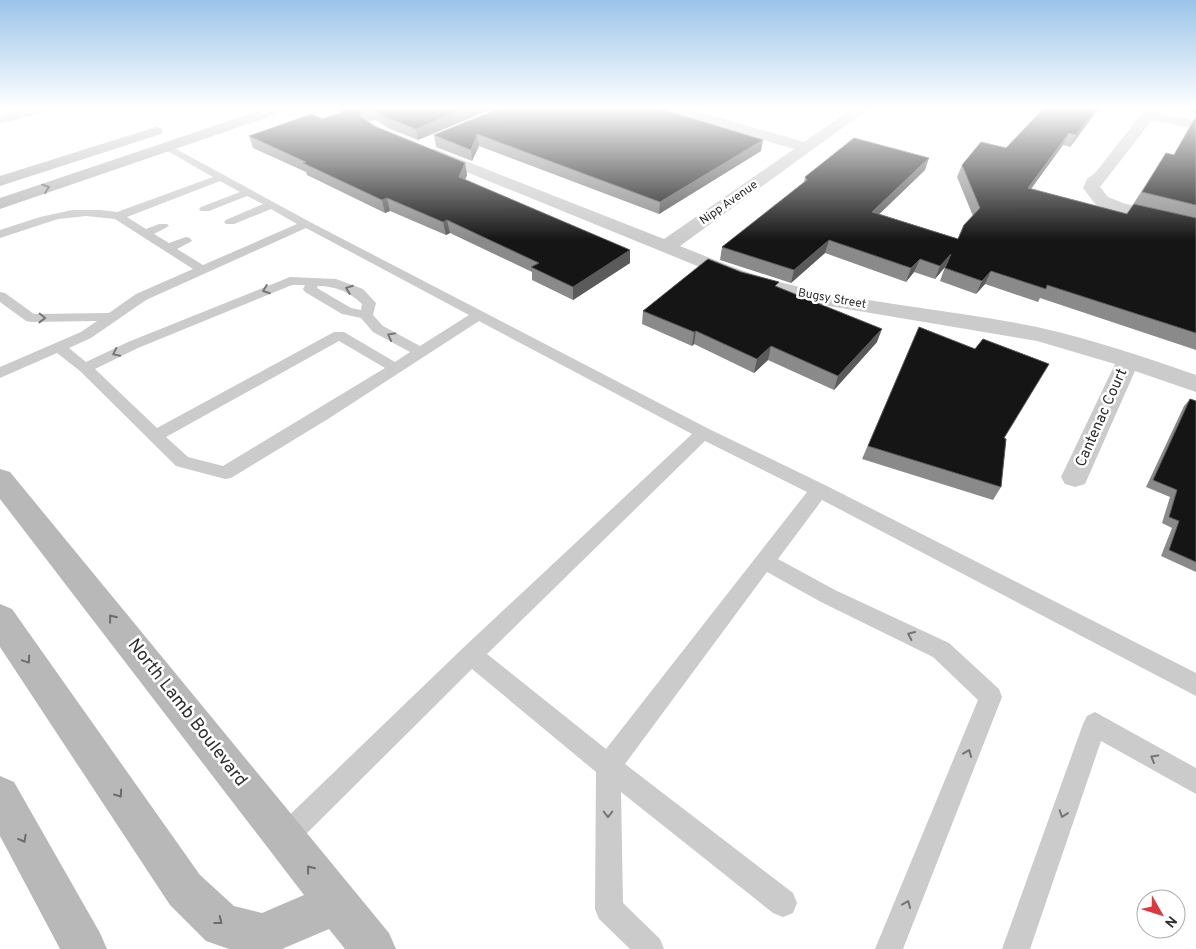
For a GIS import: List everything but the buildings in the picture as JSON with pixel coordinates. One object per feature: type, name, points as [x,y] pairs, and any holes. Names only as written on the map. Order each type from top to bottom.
[{"type":"main road","points":[[0,181],[93,151]]},
{"type":"main road","points":[[0,204],[154,151]]},
{"type":"main road","name":"North Lamb Boulevard","points":[[0,479],[373,949]]},
{"type":"main road","points":[[0,619],[184,890],[222,925],[262,935],[337,903]]},
{"type":"main road","points":[[0,796],[84,949]]},
{"type":"street","name":"Bugsy Street","points":[[438,151],[666,247],[778,289],[803,295],[1035,333],[1072,342],[1196,384]]},
{"type":"street","name":"Nipp Avenue","points":[[666,247],[802,151]]},
{"type":"street","points":[[1120,151],[1102,175],[1093,183],[1091,188],[1102,200],[1117,207],[1196,227]]},
{"type":"street","name":"Cantenac Court","points":[[1075,477],[1128,360]]},
{"type":"lane","points":[[175,151],[306,224],[479,315],[1196,685]]},
{"type":"lane","points":[[118,216],[221,177]]},
{"type":"lane","points":[[205,209],[248,192]]},
{"type":"lane","points":[[230,222],[271,205]]},
{"type":"lane","points":[[0,234],[63,214],[96,212],[118,216],[202,270]]},
{"type":"lane","points":[[0,373],[86,335],[140,298],[306,224]]},
{"type":"lane","points":[[145,234],[163,226]]},
{"type":"lane","points":[[168,248],[186,240]]},
{"type":"lane","points":[[85,368],[133,345],[290,281],[331,282],[358,292],[369,303],[366,315]]},
{"type":"lane","points":[[313,281],[310,289],[347,311],[366,315],[378,329],[420,352]]},
{"type":"lane","points":[[0,296],[30,318],[112,316]]},
{"type":"lane","points":[[59,347],[85,368],[182,462],[224,473],[479,315]]},
{"type":"lane","points":[[155,436],[339,335],[395,368]]},
{"type":"lane","points":[[285,837],[703,432]]},
{"type":"lane","points":[[650,949],[609,909],[608,766],[819,490]]},
{"type":"lane","points":[[764,561],[828,596],[941,650],[991,697],[889,949]]},
{"type":"lane","points":[[471,655],[608,766],[783,903]]},
{"type":"lane","points":[[1016,949],[1095,724],[1196,782]]}]
